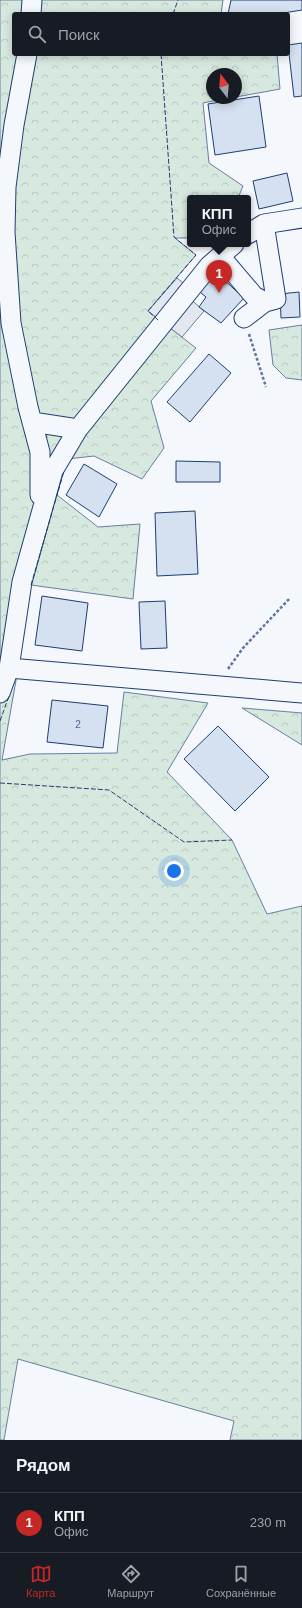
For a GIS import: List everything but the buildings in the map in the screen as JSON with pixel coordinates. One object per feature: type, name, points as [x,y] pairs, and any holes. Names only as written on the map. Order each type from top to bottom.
[{"type":"street","points":[[31,12],[32,0]]},
{"type":"street","points":[[27,56],[14,125],[6,187],[5,232],[11,323],[32,422],[40,452],[40,517]]},
{"type":"street","points":[[251,232],[264,224],[302,218]]},
{"type":"street","points":[[244,318],[265,302],[276,299],[264,224]]},
{"type":"street","points":[[0,693],[9,668],[22,582],[53,471],[78,429],[221,255],[254,296],[265,302]]},
{"type":"street","points":[[32,422],[78,429]]},
{"type":"street","points":[[9,668],[302,693]]},
{"type":"path","points":[[244,318],[266,387]]},
{"type":"path","points":[[216,686],[242,648],[290,598]]},
{"type":"green space","points":[[0,0],[223,0],[221,12],[12,12],[12,56],[277,56],[280,89],[242,96],[242,68],[206,68],[206,102],[203,103],[209,163],[243,186],[239,195],[187,195],[187,238],[175,238],[196,255],[148,311],[196,348],[151,401],[164,448],[142,479],[94,456],[67,459],[57,495],[98,527],[140,524],[133,599],[31,585],[23,621],[18,669],[2,760],[30,754],[117,753],[124,692],[208,703],[167,772],[232,840],[267,914],[302,906],[302,1440],[230,1440],[234,1421],[18,1359],[4,1440],[0,1440]]},
{"type":"green space","points":[[302,325],[302,380],[286,378],[273,365],[269,330]]},
{"type":"green space","points":[[242,708],[302,713],[302,745]]},
{"type":"shaded area","points":[[177,278],[193,291],[188,297],[204,311],[182,337],[148,311]]},
{"type":"fence","points":[[174,12],[178,0]]},
{"type":"fence","points":[[158,320],[148,311],[196,255],[174,237],[161,56]]},
{"type":"fence","points":[[31,585],[64,471]]},
{"type":"fence","points":[[0,721],[9,696]]},
{"type":"fence","points":[[0,783],[109,790],[184,842],[232,840]]},
{"type":"place","name":"КПП","points":[[219,293]]}]
